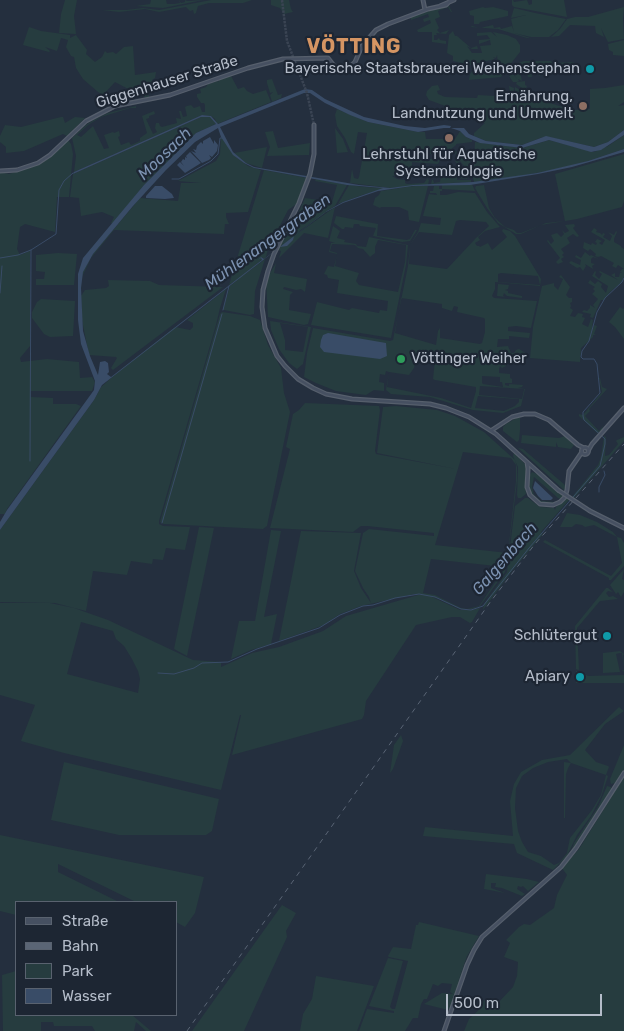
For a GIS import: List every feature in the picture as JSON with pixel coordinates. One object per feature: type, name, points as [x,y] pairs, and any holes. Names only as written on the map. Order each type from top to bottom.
[{"type":"main road","points":[[423,1],[426,10],[449,4],[452,1]]},
{"type":"main road","name":"Giggenhauser Straße","points":[[0,171],[17,170],[38,163],[50,155],[86,121],[110,108],[170,95],[248,68],[280,60],[328,58],[335,67],[350,66],[354,64],[362,46],[379,28],[426,10]]},
{"type":"main road","points":[[314,125],[314,154],[310,174],[268,271],[262,302],[266,333],[281,362],[303,382],[319,392],[345,399],[411,402],[437,406],[462,413],[491,430],[558,490],[590,511],[624,528]]},
{"type":"main road","points":[[527,462],[527,488],[532,498],[542,505],[553,505],[560,502],[565,497],[568,488],[568,473],[584,450],[592,444],[624,408]]},
{"type":"main road","points":[[491,430],[515,416],[535,414],[549,420],[584,450],[586,455],[578,459]]},
{"type":"main road","points":[[500,425],[500,438]]},
{"type":"main road","points":[[528,475],[531,471],[538,472]]},
{"type":"main road","points":[[444,1031],[467,964],[474,950],[491,928],[561,867],[576,848],[624,773]]},
{"type":"green space","points":[[65,0],[77,0],[74,16],[76,34],[59,33]]},
{"type":"green space","points":[[151,0],[166,0],[167,4],[174,4],[180,3],[179,0],[181,3],[185,2],[185,0],[203,0],[163,8],[136,6],[150,4]]},
{"type":"green space","points":[[211,0],[252,0],[243,3],[209,3],[198,6],[194,14],[193,10],[190,11],[186,7],[159,12],[145,9],[119,12],[102,10],[143,8],[159,10]]},
{"type":"green space","points":[[271,0],[289,0],[293,12],[284,14],[280,8],[271,5]]},
{"type":"green space","points":[[513,0],[514,2],[527,0],[529,5],[532,4],[532,0],[564,0],[567,17],[514,7],[512,5]]},
{"type":"green space","points":[[449,6],[452,12],[448,7],[438,11],[440,17],[435,19],[439,28],[437,30],[440,33],[449,30],[446,34],[436,33],[437,35],[434,35],[434,40],[439,38],[446,41],[446,44],[432,42],[432,32],[418,32],[417,30],[431,23],[430,20],[424,22],[423,19],[429,17],[428,14],[411,20],[411,17]]},
{"type":"green space","points":[[483,7],[493,7],[508,11],[508,16],[474,24],[474,16],[470,15],[469,11]]},
{"type":"green space","points":[[624,7],[624,39],[608,42],[601,28],[604,37],[596,33],[595,26],[570,25],[559,36],[551,37],[567,19],[588,17]]},
{"type":"green space","points":[[514,8],[566,19],[558,30],[549,37],[531,37],[514,33],[530,38],[548,39],[527,38],[498,29],[481,28],[493,25],[494,28],[500,27],[501,29],[512,26],[514,32],[511,19],[526,15],[511,18]]},
{"type":"green space","points":[[29,27],[41,31],[70,35],[70,38],[76,35],[87,50],[86,54],[95,62],[102,57],[105,51],[116,54],[124,47],[133,46],[135,75],[156,72],[155,78],[152,80],[155,88],[147,87],[148,91],[145,91],[146,96],[149,95],[149,97],[145,98],[141,88],[135,88],[132,91],[115,82],[103,95],[83,79],[76,68],[74,57],[71,56],[66,47],[68,40],[61,38],[57,51],[45,47],[49,52],[23,45]]},
{"type":"green space","points":[[453,31],[455,36],[471,48],[477,46],[478,49],[472,49],[467,46],[472,53],[482,53],[480,46],[491,45],[490,40],[479,44],[479,40],[490,39],[487,35],[477,36],[477,33],[491,32],[497,37],[493,32],[516,39],[520,45],[520,52],[505,71],[498,64],[497,55],[496,58],[493,57],[495,59],[470,65],[453,61],[453,56],[447,53],[449,35]]},
{"type":"green space","points":[[624,40],[624,56],[613,55],[613,52],[609,50],[608,44]]},
{"type":"green space","points":[[524,61],[573,62],[576,64],[574,66],[564,64],[564,67],[554,68],[549,74],[547,65],[523,68],[513,72],[511,68]]},
{"type":"green space","points":[[494,65],[501,68],[504,72],[501,77],[469,80],[473,70],[480,70]]},
{"type":"green space","points":[[541,66],[543,75],[539,76],[537,67],[531,68],[532,77],[528,77],[526,69],[520,71],[522,81],[518,79],[519,81],[513,82],[509,76],[513,74],[517,79],[513,73],[521,69]]},
{"type":"green space","points":[[231,76],[238,89],[244,87],[253,94],[266,90],[271,102],[217,124],[211,116],[202,115],[74,172],[76,156],[72,138],[94,120],[108,113],[136,106],[136,108],[101,117],[77,135],[81,137],[93,126],[104,149],[109,148],[104,135],[119,131],[120,136],[118,137],[121,145],[129,142],[131,145],[140,141],[140,138],[147,133],[142,116],[154,111],[155,114],[146,119],[153,134],[157,132],[155,128],[156,123],[159,123],[162,127],[177,123],[176,118],[181,119],[179,111],[181,111],[183,117],[187,116],[185,107],[187,106],[191,105],[194,108],[200,106],[202,112],[205,112],[204,103],[201,103],[197,97],[197,94],[201,93],[200,89],[208,84],[219,82],[219,80]]},
{"type":"green space","points":[[272,79],[278,95],[282,94],[281,98],[272,102],[270,95],[273,92],[270,93],[267,80]]},
{"type":"green space","points":[[525,81],[527,86],[525,90],[516,84],[517,82]]},
{"type":"green space","points":[[438,85],[440,90],[437,91],[438,94],[445,97],[477,98],[478,95],[495,96],[498,102],[502,94],[506,95],[507,91],[510,92],[509,86],[514,88],[513,94],[515,87],[530,96],[542,96],[543,101],[573,110],[590,109],[590,89],[624,85],[624,102],[618,106],[624,105],[624,130],[608,142],[594,147],[549,137],[543,137],[522,145],[486,141],[474,136],[474,133],[485,123],[475,117],[429,100],[426,95],[427,91],[432,86]]},
{"type":"green space","points":[[337,109],[368,122],[425,132],[426,139],[455,139],[460,131],[472,142],[456,144],[443,156],[424,153],[426,161],[433,159],[437,162],[441,158],[438,164],[412,162],[412,168],[404,168],[403,175],[392,176],[405,180],[407,184],[424,183],[427,179],[429,180],[428,185],[390,188],[350,183],[352,169],[354,178],[358,179],[359,177],[367,133],[358,132],[354,154],[351,152],[337,126],[335,115]]},
{"type":"green space","points":[[63,117],[65,123],[75,117],[85,118],[67,136],[63,134],[24,151],[6,153],[6,147],[0,142],[0,136],[5,125],[21,127]]},
{"type":"green space","points":[[201,117],[211,117],[216,124],[196,133],[144,185],[113,224],[111,223],[114,217],[102,212],[81,216],[79,198],[70,197],[73,174]]},
{"type":"green space","points":[[335,128],[343,139],[348,152],[337,153]]},
{"type":"green space","points":[[273,131],[278,148],[310,143],[309,155],[267,156],[270,147],[265,132]]},
{"type":"green space","points":[[624,135],[624,149],[588,161],[553,170],[474,182],[475,142],[522,148],[549,140],[594,152],[608,146]]},
{"type":"green space","points":[[221,137],[237,158],[248,166],[261,170],[248,212],[226,213],[229,224],[225,224],[224,234],[114,230],[91,258],[81,279],[83,272],[93,254],[140,198],[178,201],[181,183],[201,183],[178,181],[216,161],[220,154]]},
{"type":"green space","points":[[68,140],[73,154],[69,197],[57,197],[55,232],[25,224],[20,227],[17,249],[20,255],[30,251],[30,346],[20,358],[21,362],[47,359],[79,362],[80,378],[92,377],[95,382],[92,391],[30,391],[31,397],[53,398],[53,404],[76,404],[81,406],[5,514],[0,514],[0,172],[9,174],[39,164]]},
{"type":"green space","points":[[267,147],[262,168],[246,163],[234,153]]},
{"type":"green space","points":[[456,151],[457,154],[468,153],[470,155],[472,153],[470,157],[471,176],[467,177],[467,179],[458,178],[460,173],[463,178],[466,177],[464,170],[458,172],[458,169],[456,169],[456,166],[459,170],[464,169],[464,166],[460,161],[457,164],[455,161],[458,157],[454,152]]},
{"type":"green space","points":[[624,154],[624,201],[622,207],[565,221],[555,174]]},
{"type":"green space","points":[[264,170],[307,178],[298,203],[288,210],[268,249],[266,257],[264,259],[261,257],[258,259],[261,258],[262,260],[241,277],[265,259],[255,291],[254,314],[250,315],[223,309],[230,286],[240,278],[229,285]]},
{"type":"green space","points":[[445,171],[452,172],[452,176],[457,176],[457,180],[471,180],[471,182],[431,184],[432,180],[434,183],[440,182],[441,176],[445,176]]},
{"type":"green space","points":[[316,179],[347,185],[335,206],[294,236],[335,207],[328,238],[304,233],[279,258],[281,251],[278,250],[286,233],[292,228],[305,198],[332,202],[337,185],[315,181]]},
{"type":"green space","points":[[472,184],[475,191],[442,189],[442,185]]},
{"type":"green space","points":[[349,185],[364,187],[386,188],[338,204]]},
{"type":"green space","points":[[484,185],[489,208],[495,218],[505,227],[521,233],[541,225],[521,234],[516,234],[498,223],[475,188],[476,186]]},
{"type":"green space","points":[[412,186],[428,186],[419,222],[409,220],[408,211],[399,207],[380,208],[373,205],[375,198],[381,191]]},
{"type":"green space","points":[[434,186],[439,186],[439,189],[442,189],[440,195],[458,192],[475,193],[487,212],[500,227],[485,231],[478,237],[480,240],[475,243],[477,246],[480,247],[488,243],[492,250],[507,237],[502,231],[503,229],[510,231],[541,279],[540,286],[495,282],[492,296],[494,298],[537,301],[531,328],[508,327],[508,331],[530,333],[529,338],[509,336],[509,339],[498,339],[497,347],[508,346],[511,353],[519,349],[527,354],[526,357],[509,355],[506,366],[502,368],[500,366],[499,373],[510,374],[512,379],[512,383],[505,383],[505,385],[523,385],[518,388],[525,389],[521,406],[503,413],[473,410],[430,397],[391,394],[386,390],[389,372],[386,371],[385,375],[380,374],[379,382],[384,383],[384,391],[374,390],[366,395],[336,391],[304,377],[313,328],[390,341],[393,340],[398,314],[395,333],[436,345],[440,328],[440,338],[482,343],[485,332],[484,318],[457,312],[458,307],[454,306],[452,311],[442,308],[442,304],[401,298],[408,266],[410,245],[421,223],[440,225],[441,218],[423,216],[429,194],[437,195],[436,193],[430,193],[430,191],[433,191]],"holes":[[[460,220],[486,222],[489,226],[447,269],[409,264],[410,245],[419,232],[452,235],[456,221]],[[501,273],[538,276],[540,285],[498,282],[498,274]],[[417,356],[435,360],[433,379],[476,387],[471,408],[441,398],[387,387],[389,372],[409,375],[414,368]],[[482,376],[500,377],[503,387],[483,384]],[[480,386],[524,389],[522,399],[479,395]],[[478,396],[519,399],[515,406],[504,411],[475,408]]]},
{"type":"green space","points":[[336,216],[378,224],[377,236],[407,240],[417,230],[410,241],[402,242],[373,236],[376,228],[360,226],[359,224],[354,224],[353,228],[345,227],[342,229],[334,223]]},
{"type":"green space","points":[[574,224],[573,228],[579,236],[577,237],[573,234],[567,238],[570,243],[561,249],[564,253],[562,255],[564,257],[561,259],[563,262],[558,264],[556,262],[560,258],[547,241],[551,244],[554,241],[551,235],[557,233],[561,237],[564,234],[562,230],[565,233],[569,231],[565,225]]},
{"type":"green space","points":[[333,226],[340,231],[337,238],[345,240],[344,242],[356,244],[357,246],[366,247],[369,237],[408,245],[406,265],[391,338],[311,325],[317,302],[349,310],[352,308],[379,313],[380,310],[387,311],[388,301],[337,293],[339,280],[328,278],[324,274],[328,266],[334,267],[337,256],[335,266],[359,273],[356,281],[359,285],[398,292],[405,262],[406,245],[378,240],[375,253],[370,257],[363,249],[358,248],[355,245],[332,244],[330,251],[337,254],[329,252],[331,243],[335,243],[329,241]]},
{"type":"green space","points":[[594,228],[597,230],[596,232],[602,235],[603,233],[605,234],[603,237],[610,241],[612,236],[608,232],[614,235],[617,232],[614,242],[624,249],[624,269],[618,265],[616,268],[612,266],[614,263],[601,256],[595,256],[596,254],[590,249],[588,251],[583,248],[584,242],[596,245],[597,239],[602,241],[599,243],[602,245],[605,240],[591,232]]},
{"type":"green space","points":[[585,252],[599,259],[593,257],[591,259],[591,263],[595,264],[592,266],[593,269],[585,264],[586,266],[583,271],[580,267],[577,268],[569,263],[571,261],[580,265],[581,260],[575,257],[576,255],[581,258]]},
{"type":"green space","points":[[77,254],[74,285],[36,285],[36,279],[44,279],[45,272],[36,271],[36,255]]},
{"type":"green space","points":[[276,263],[274,273],[307,279],[305,292],[301,289],[296,290],[284,287],[283,289],[293,292],[290,295],[289,310],[311,314],[308,324],[304,325],[268,317],[266,280]]},
{"type":"green space","points":[[624,269],[622,282],[604,300],[601,300],[593,318],[590,317],[591,314],[582,312],[584,310],[587,311],[590,305],[595,308],[593,305],[598,299],[592,294],[595,291],[593,289],[595,287],[588,283],[590,280],[595,284],[598,281],[602,284],[601,287],[606,293],[608,286],[592,276],[595,271],[595,275],[599,279],[602,274],[600,271],[618,280],[611,275],[615,273],[615,277],[619,277],[620,273],[622,273],[620,272]]},
{"type":"green space","points":[[561,275],[570,287],[566,295],[572,298],[570,308],[573,310],[570,316],[575,317],[578,313],[583,314],[582,317],[585,318],[582,324],[588,327],[591,319],[593,320],[592,328],[594,325],[597,326],[594,334],[596,335],[593,335],[581,348],[580,362],[530,358],[533,327],[542,286],[554,283],[558,290],[563,279],[559,277]]},
{"type":"green space","points":[[108,280],[150,281],[159,285],[223,287],[113,370],[111,368],[116,357],[89,355],[82,320],[81,296],[85,290],[106,288],[109,286]]},
{"type":"green space","points":[[498,284],[509,285],[508,289],[505,290],[508,293],[522,296],[522,298],[507,296],[504,293],[503,296],[505,297],[497,296]]},
{"type":"green space","points":[[226,289],[159,521],[159,524],[163,526],[190,527],[185,550],[166,548],[163,560],[153,559],[152,564],[131,561],[127,575],[93,571],[86,611],[55,603],[0,602],[0,530],[94,400],[101,387],[175,327],[190,330],[193,327],[193,323],[187,320]]},
{"type":"green space","points":[[41,299],[75,301],[73,336],[50,337],[44,334],[32,318],[32,312],[37,302]]},
{"type":"green space","points":[[620,307],[624,308],[624,339],[609,322]]},
{"type":"green space","points":[[222,312],[250,316],[260,320],[268,345],[281,368],[284,393],[290,412],[267,526],[263,529],[164,524],[160,522]]},
{"type":"green space","points":[[270,321],[311,327],[303,364],[297,369],[289,363],[279,349],[271,330]],"holes":[[[280,323],[308,327],[303,352],[285,350],[285,340]]]},
{"type":"green space","points":[[599,378],[602,387],[607,389],[585,416],[599,431],[603,426],[602,430],[597,433],[579,414],[583,415],[602,392]]},
{"type":"green space","points":[[305,403],[379,406],[376,454],[456,469],[377,453],[383,407],[396,406],[437,410],[455,416],[484,432],[515,460],[517,467],[517,481],[507,564],[505,572],[480,606],[472,609],[467,609],[461,609],[430,596],[460,610],[471,610],[480,608],[472,622],[470,623],[460,617],[452,617],[416,625],[366,701],[362,719],[232,755],[240,715],[221,790],[21,741],[35,705],[0,695],[0,603],[50,603],[74,608],[108,620],[193,660],[221,662],[221,667],[252,653],[279,647],[323,631],[346,616],[423,595],[414,594],[361,606],[340,614],[324,625],[279,641],[301,531],[361,533],[354,571],[361,588],[371,603],[355,571],[363,533],[369,529],[434,536],[434,533],[367,526],[361,526],[353,532],[270,528],[290,449],[286,447],[293,414]],"holes":[[[463,452],[511,458],[516,465],[508,553],[435,545]],[[431,559],[505,567],[479,606],[467,609],[435,595],[423,593]],[[81,622],[113,631],[116,639],[124,646],[138,671],[140,679],[138,693],[67,674]]]},
{"type":"green space","points":[[518,417],[520,418],[520,430],[517,442],[503,431],[503,427]]},
{"type":"green space","points":[[522,435],[559,438],[565,436],[574,445],[571,449],[558,447],[556,442],[556,447],[521,443]]},
{"type":"green space","points":[[604,436],[606,437],[605,456],[609,455],[618,444],[617,440],[624,437],[624,441],[574,498],[572,497],[598,465]]},
{"type":"green space","points":[[518,448],[523,449],[565,485],[565,491]]},
{"type":"green space","points":[[514,453],[527,466],[526,494],[521,498],[518,498],[517,495],[518,467],[513,456]]},
{"type":"green space","points":[[532,472],[564,496],[561,499],[558,498],[534,477],[532,487],[534,495],[541,501],[554,502],[555,504],[539,503],[531,495],[528,487],[528,477]]},
{"type":"green space","points":[[525,498],[528,498],[540,507],[554,508],[555,510],[567,498],[569,500],[541,532],[543,534],[483,610],[484,604],[507,572],[515,506]]},
{"type":"green space","points":[[567,513],[580,515],[597,522],[613,532],[617,537],[594,525],[585,527],[576,524],[572,527],[560,527]]},
{"type":"green space","points":[[199,527],[214,528],[187,656],[174,649]]},
{"type":"green space","points":[[271,530],[281,531],[264,617],[277,614],[271,644],[231,659],[239,621],[255,621]]},
{"type":"green space","points":[[617,537],[621,538],[624,543],[624,566],[611,580],[543,542],[545,540],[611,576],[622,563]]},
{"type":"green space","points":[[624,569],[622,579],[624,580],[624,592],[621,597],[618,592],[616,594],[610,585]]},
{"type":"green space","points":[[606,588],[613,592],[608,591],[606,593],[609,597],[613,596],[618,599],[600,601],[577,628],[579,670],[576,669],[575,626]]},
{"type":"green space","points":[[620,651],[624,654],[624,668],[622,653],[620,653],[616,654],[620,672],[603,673],[603,653]]},
{"type":"green space","points":[[576,671],[579,681],[581,681],[581,674],[579,673],[581,672],[588,676],[624,675],[624,683],[576,683]]},
{"type":"green space","points":[[619,707],[624,711],[605,724],[585,750],[596,762],[609,767],[606,775],[608,776],[601,797],[591,816],[577,835],[567,856],[553,870],[517,853],[514,844],[423,836],[425,827],[513,836],[510,801],[514,784],[521,772],[542,760],[570,755]],"holes":[[[567,759],[571,763],[606,775],[601,795],[570,838],[567,853],[559,863],[554,865],[541,856],[528,852],[522,842],[518,831],[515,808],[516,788],[522,776],[533,768],[548,762]]]},
{"type":"green space","points":[[401,735],[403,741],[390,773],[394,745]]},
{"type":"green space","points":[[624,745],[624,770],[615,783],[611,784],[610,779]]},
{"type":"green space","points":[[64,762],[219,799],[212,831],[206,835],[119,835],[51,820]]},
{"type":"green space","points":[[564,762],[571,763],[566,774],[564,818]]},
{"type":"green space","points":[[624,777],[624,1031],[464,1031],[469,1019],[482,1007],[484,1000],[496,1005],[513,987],[517,976],[518,962],[504,957],[510,943],[506,940],[519,927],[524,924],[530,925],[554,908],[557,895],[567,875],[562,868],[579,849]]},
{"type":"green space","points":[[607,786],[611,787],[611,790],[570,854],[574,843],[598,807]]},
{"type":"green space","points":[[0,835],[204,877],[195,913],[185,927],[178,923],[178,901],[134,901],[58,864],[58,872],[117,901],[15,901],[15,915],[0,911]]},
{"type":"green space","points":[[486,874],[539,882],[528,891],[523,886],[518,886],[517,889],[525,894],[522,896],[495,887],[496,883],[491,883],[491,888],[505,893],[484,889]]},
{"type":"green space","points":[[282,905],[296,913],[286,931],[287,937],[244,1031],[192,1031]]},
{"type":"green space","points":[[419,922],[479,936],[467,956],[458,982],[469,954],[480,937],[467,961],[451,1008],[448,1010],[424,1004],[442,993],[453,994],[450,992],[452,984],[442,983],[438,986],[433,984],[427,999],[424,999],[421,1004],[418,1018],[413,1018],[405,1031],[359,1031],[367,1009],[394,1013],[394,1011],[369,1006],[388,958],[403,961],[390,1007],[395,1009],[408,961],[388,956],[393,947],[411,949],[416,925]]},
{"type":"green space","points":[[15,971],[15,1016],[133,1016],[151,1031],[146,1031],[136,1022],[134,1031],[95,1031],[92,1026],[54,1026],[53,1022],[41,1022],[41,1031],[3,1031],[2,975]]},
{"type":"green space","points":[[316,976],[374,986],[357,1031],[300,1031],[303,1014],[312,999]]},
{"type":"water","points":[[305,89],[312,90],[325,99],[364,117],[405,126],[425,128],[444,125],[451,126],[450,128],[418,132],[368,122],[325,103],[310,93],[304,93],[220,127],[233,152],[254,167],[359,185],[390,188],[413,185],[473,182],[537,173],[588,161],[624,149],[624,152],[572,167],[470,185],[412,186],[378,191],[343,203],[325,212],[343,202],[383,188],[347,185],[254,168],[233,155],[221,137],[218,128],[195,142],[166,170],[93,254],[83,272],[81,288],[83,331],[98,375],[100,362],[105,361],[108,363],[109,372],[107,374],[111,377],[262,260],[261,258],[258,260],[261,257],[264,259],[294,236],[293,240],[287,246],[280,247],[102,385],[94,400],[0,530],[0,522],[7,510],[94,390],[95,381],[81,344],[78,320],[78,274],[83,258],[144,185],[196,133],[216,124],[210,117],[201,117],[73,174],[74,172],[202,115],[211,116],[218,124]]},
{"type":"water","points":[[451,128],[464,128],[469,134],[486,141],[522,145],[546,136],[594,147],[608,142],[624,130],[624,135],[601,150],[591,152],[549,140],[522,148],[480,143]]},
{"type":"water","points":[[210,137],[214,144],[214,140],[218,145],[217,151],[212,157],[209,155],[211,158],[209,160],[202,163],[191,151],[196,153],[193,149],[196,150],[201,142],[203,144],[203,141]]},
{"type":"water","points":[[190,152],[201,163],[185,173],[177,165],[180,162],[184,166],[181,162],[183,159],[185,160],[185,157],[187,158],[186,156]]},
{"type":"water","points":[[155,186],[162,186],[174,198],[146,198]]},
{"type":"water","name":"Vöttinger Weiher","points":[[328,333],[386,343],[387,356],[380,359],[324,352],[320,347],[321,340],[323,335]]},
{"type":"water","points":[[535,481],[553,498],[551,500],[542,500],[538,496],[533,488]]},
{"type":"waterway","points":[[172,179],[179,179],[211,161],[218,154],[220,138],[223,138]]},
{"type":"waterway","points":[[0,258],[18,255],[31,250],[56,234],[59,190],[64,181],[73,173]]},
{"type":"waterway","points":[[30,461],[31,250]]},
{"type":"waterway","points":[[0,293],[2,266]]},
{"type":"waterway","name":"Galgenbach","points":[[158,673],[174,674],[194,668],[202,663],[228,662],[257,649],[319,628],[340,615],[363,606],[395,598],[419,594],[435,597],[461,609],[471,610],[483,606],[529,548],[600,466],[605,439],[584,420],[583,416],[583,412],[600,393],[597,364],[594,359],[583,359],[581,357],[582,351],[589,341],[597,312],[605,298],[624,278]]},
{"type":"waterway","name":"Mühlenangergraben","points":[[223,310],[229,286]]},
{"type":"waterway","points":[[162,523],[222,314]]},
{"type":"waterway","points":[[599,492],[599,487],[605,475],[604,471]]},
{"type":"tunnel","points":[[282,0],[287,41],[307,93],[314,125]]},
{"type":"railway","points":[[187,1031],[491,601],[535,544],[624,444]]},
{"type":"place","name":"Bayerische Staatsbrauerei Weihenstephan","points":[[590,69]]},
{"type":"place","name":"Ernährung, Landnutzung und Umwelt","points":[[583,106]]},
{"type":"place","name":"Lehrstuhl für Aquatische Systembiologie","points":[[449,138]]},
{"type":"place","name":"Vöttinger Weiher","points":[[401,359]]},
{"type":"place","name":"Schlütergut","points":[[607,636]]},
{"type":"place","name":"Apiary","points":[[580,677]]},
{"type":"district","name":"VÖTTING","points":[[354,47]]},
{"type":"water label","name":"Moosach","points":[[165,154]]}]
